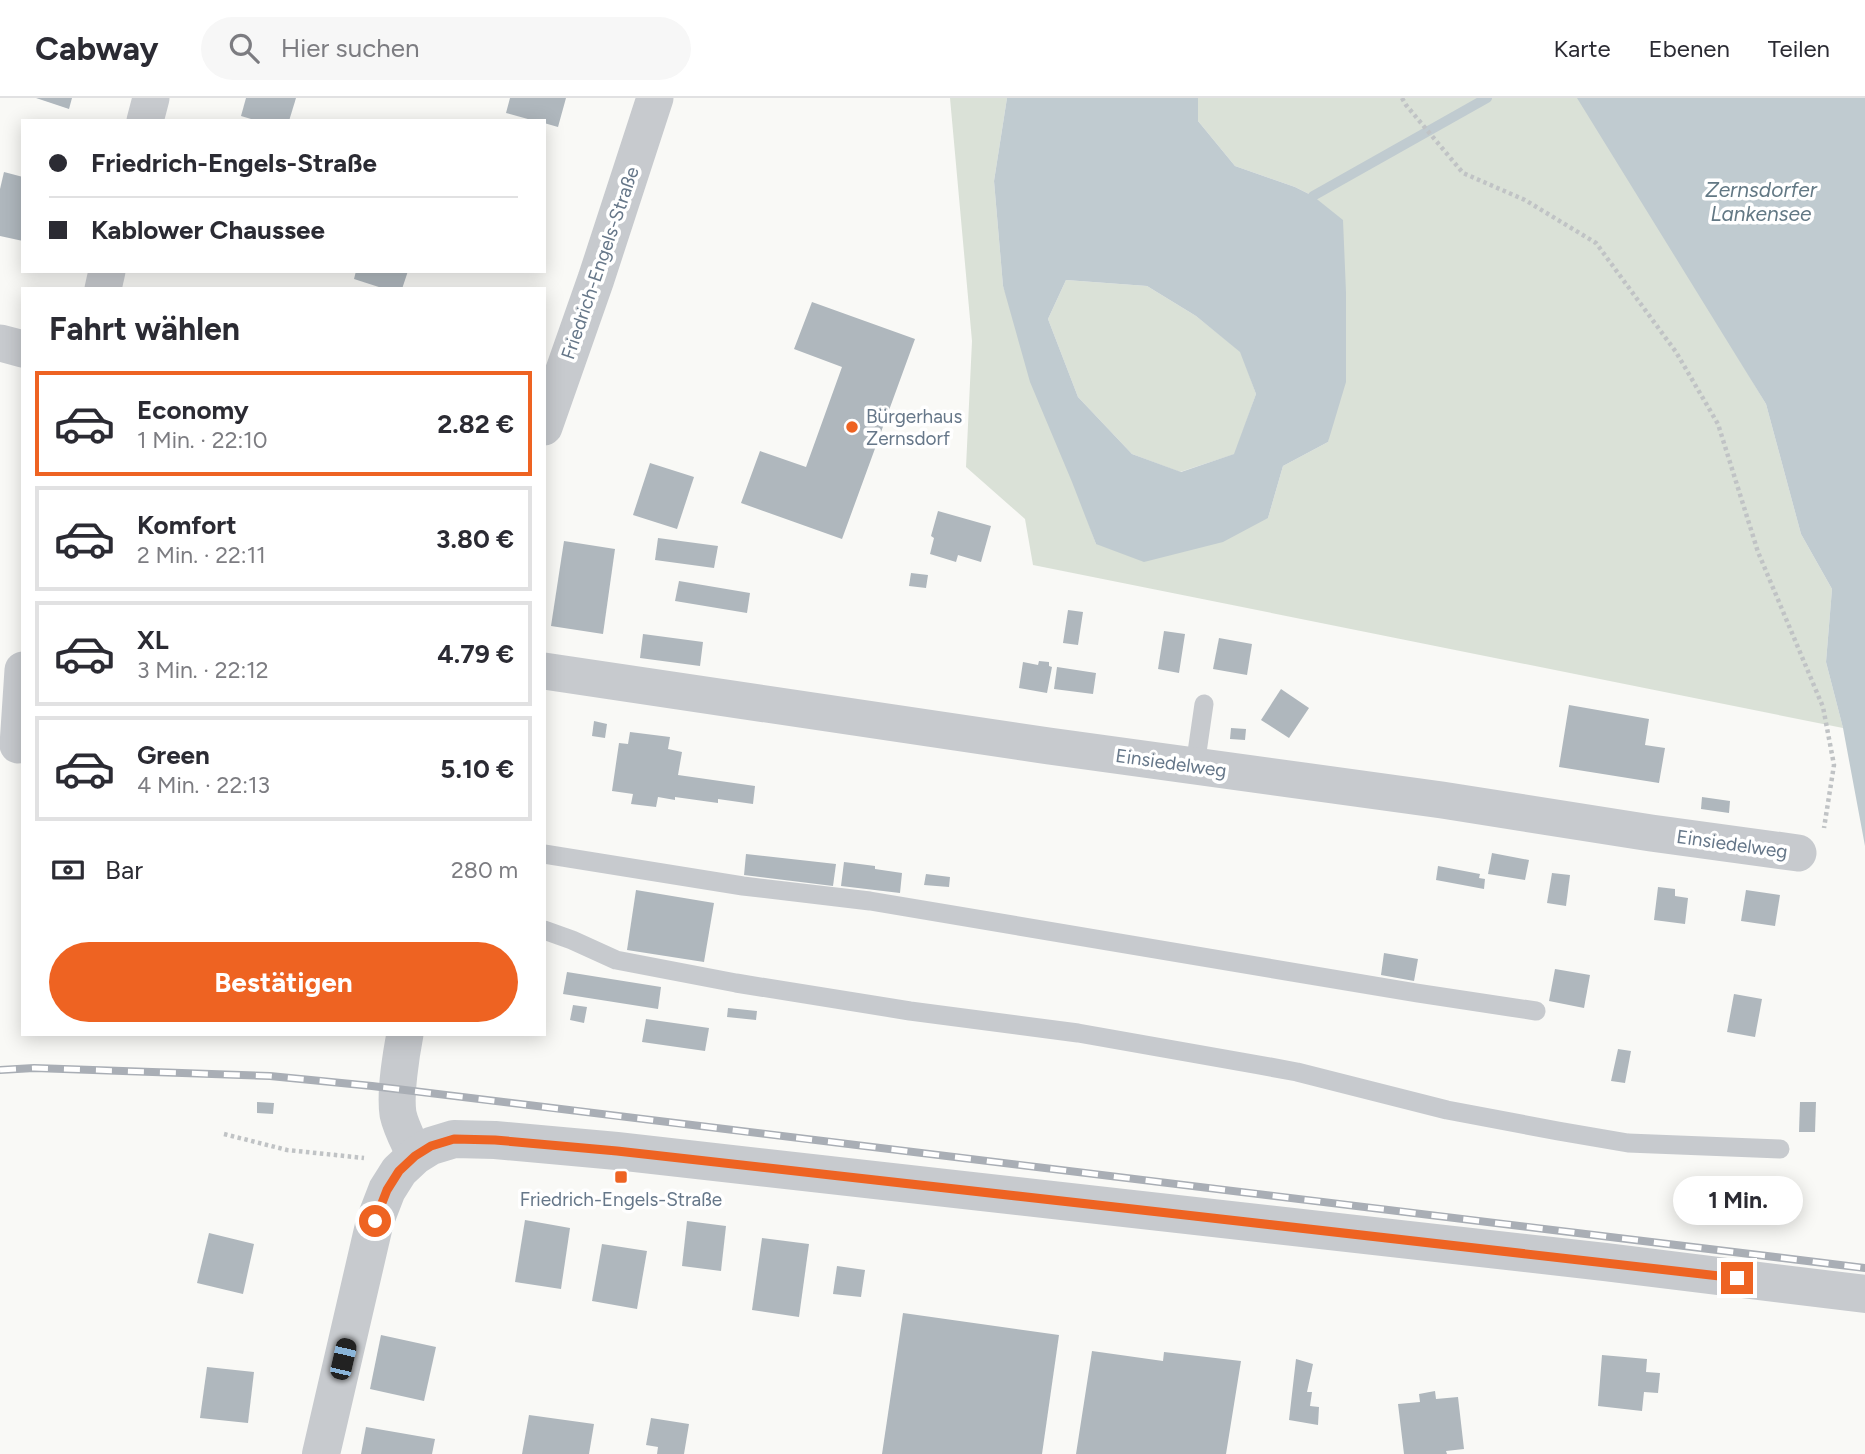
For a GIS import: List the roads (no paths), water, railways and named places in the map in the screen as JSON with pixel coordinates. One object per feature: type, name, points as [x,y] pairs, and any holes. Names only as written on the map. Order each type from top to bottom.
[{"type":"street","points":[[146,119],[151,98]]},
{"type":"street","name":"Friedrich-Engels-Straße","points":[[546,421],[656,98]]},
{"type":"street","points":[[0,344],[21,349]]},
{"type":"street","name":"Einsiedelweg","points":[[546,671],[1798,853]]},
{"type":"street","points":[[13,745],[21,685]]},
{"type":"street","points":[[405,1036],[398,1112],[407,1164]]},
{"type":"street","points":[[321,1454],[375,1221],[387,1190],[407,1164],[431,1146],[454,1139],[538,1143],[1550,1256],[1865,1294]]},
{"type":"lane","points":[[1195,766],[1204,704]]},
{"type":"lane","points":[[546,854],[743,886],[870,901],[1417,993],[1536,1010]]},
{"type":"lane","points":[[546,931],[617,960],[763,987],[1078,1033],[1259,1065],[1310,1075],[1447,1110],[1558,1131],[1628,1143],[1780,1149]]},
{"type":"water","points":[[1007,98],[1198,98],[1198,121],[1235,166],[1313,196],[1343,220],[1346,382],[1328,442],[1283,466],[1268,518],[1223,542],[1144,562],[1096,544],[1030,382],[1003,286],[994,181]],"holes":[[[1066,280],[1147,286],[1196,316],[1240,352],[1256,394],[1234,454],[1181,472],[1132,454],[1078,397],[1048,319]]]},
{"type":"water","name":"Zernsdorfer Lankensee","points":[[1577,98],[1865,98],[1865,846],[1843,728],[1826,662],[1832,589],[1801,534],[1766,404]]},
{"type":"waterway","points":[[1313,196],[1487,98]]},
{"type":"railway","points":[[0,1070],[34,1068],[270,1076],[372,1086],[1865,1268]]},
{"type":"place","name":"Bürgerhaus Zernsdorf","points":[[852,427]]},
{"type":"place","name":"Friedrich-Engels-Straße","points":[[621,1177]]}]
